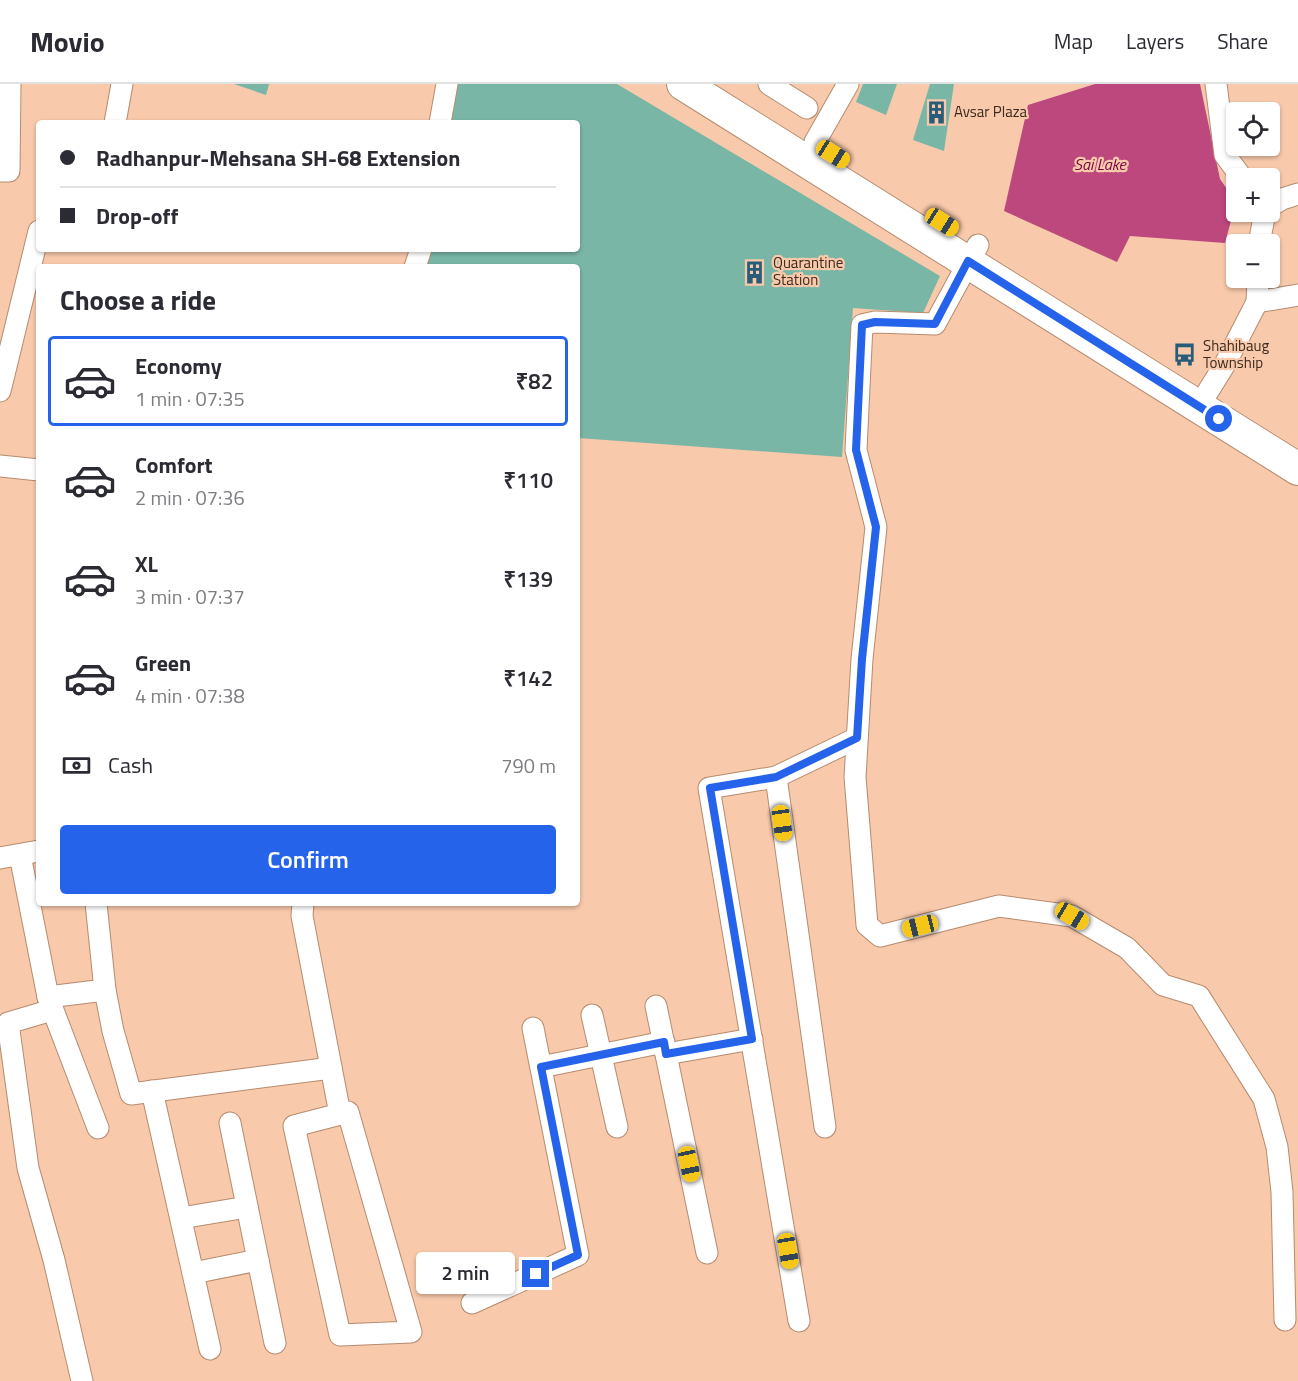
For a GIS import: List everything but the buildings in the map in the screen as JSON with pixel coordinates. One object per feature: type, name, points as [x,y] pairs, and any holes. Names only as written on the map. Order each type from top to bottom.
[{"type":"highway","points":[[683,84],[973,253],[1204,399],[1298,451]]},
{"type":"highway","points":[[723,84],[815,142],[973,253]]},
{"type":"highway","points":[[1204,399],[1298,469]]},
{"type":"street","points":[[0,171],[9,171],[10,84]]},
{"type":"street","points":[[116,120],[123,84]]},
{"type":"street","points":[[441,120],[447,84]]},
{"type":"street","points":[[769,84],[807,108]]},
{"type":"street","points":[[815,142],[848,84]]},
{"type":"street","points":[[1216,84],[1225,155],[1235,168]]},
{"type":"street","points":[[1280,200],[1298,194]]},
{"type":"street","points":[[0,391],[36,243]]},
{"type":"street","points":[[973,253],[935,324],[875,322],[862,325],[856,450],[876,527],[862,659],[855,777],[867,925],[880,936],[999,906],[1072,916],[1127,948],[1163,985],[1199,996],[1264,1099],[1277,1147],[1282,1192],[1285,1320]]},
{"type":"street","points":[[1204,399],[1257,303],[1258,288]]},
{"type":"street","points":[[1257,303],[1298,295]]},
{"type":"street","points":[[0,466],[36,470]]},
{"type":"street","points":[[799,1321],[710,788],[776,777],[857,738]]},
{"type":"street","points":[[776,777],[825,1127]]},
{"type":"street","points":[[20,855],[50,1003],[98,1128]]},
{"type":"street","points":[[96,906],[105,990],[113,1031],[131,1094],[331,1068]]},
{"type":"street","points":[[303,906],[302,916],[340,1114]]},
{"type":"street","points":[[82,1381],[54,1260],[28,1167],[4,1023],[50,1003],[105,990]]},
{"type":"street","points":[[656,1006],[707,1253]]},
{"type":"street","points":[[592,1015],[603,1054],[617,1127]]},
{"type":"street","points":[[472,1303],[578,1255],[533,1028]]},
{"type":"street","points":[[541,1067],[603,1054],[752,1039]]},
{"type":"street","points":[[152,1091],[210,1349]]},
{"type":"street","points":[[348,1112],[411,1332],[340,1335],[294,1126],[340,1114],[348,1112]]},
{"type":"street","points":[[230,1123],[275,1343]]},
{"type":"street","points":[[181,1218],[247,1207]]},
{"type":"street","points":[[193,1273],[258,1260]]},
{"type":"water","name":"Sai Lake","points":[[1095,84],[1200,84],[1220,179],[1226,188],[1226,222],[1231,222],[1225,243],[1130,236],[1117,262],[1004,211],[1028,105]]},
{"type":"place","name":"Avsar Plaza","points":[[936,112]]},
{"type":"place","name":"Quarantine Station","points":[[755,272]]},
{"type":"place","name":"Shahibaug Township","points":[[1185,355]]},
{"type":"route","points":[[536,1274],[578,1255],[541,1067],[664,1042],[666,1054],[752,1039],[710,788],[776,777],[857,738],[862,659],[876,527],[856,450],[862,325],[875,322],[935,324],[968,261],[1219,419]]}]
